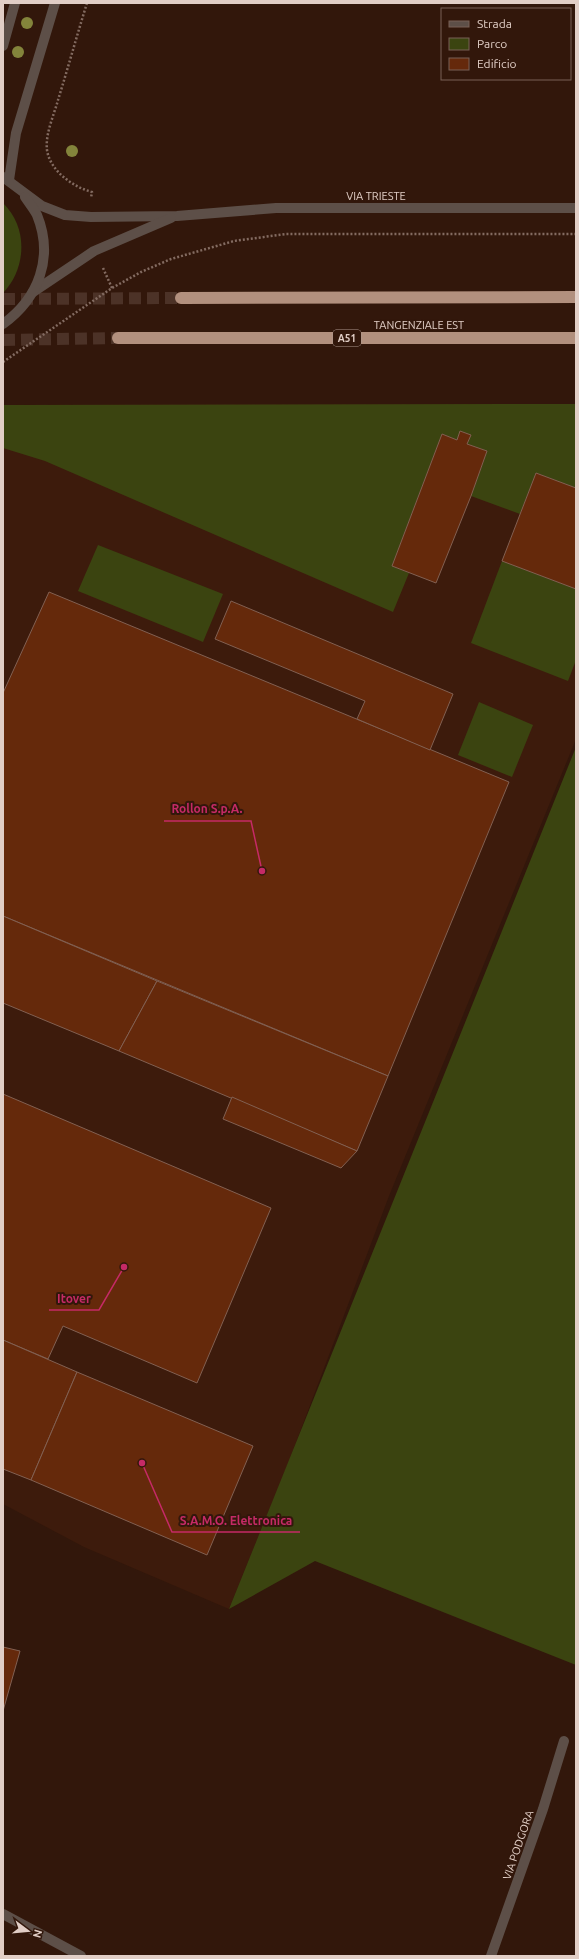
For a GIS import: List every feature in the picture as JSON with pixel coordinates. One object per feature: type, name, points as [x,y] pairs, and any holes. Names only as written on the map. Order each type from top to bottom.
[{"type":"highway","points":[[181,298],[576,297]]},
{"type":"highway","name":"TANGENZIALE EST","points":[[118,338],[576,338]]},
{"type":"street","points":[[3,46],[15,3]]},
{"type":"street","points":[[6,179],[16,133],[55,3]]},
{"type":"street","name":"VIA TRIESTE","points":[[6,179],[42,206],[65,215],[91,217],[177,216],[276,208],[576,208]]},
{"type":"street","name":"VIA TRIESTE","points":[[3,324],[18,313],[33,292],[42,267],[44,240],[36,214],[22,192]]},
{"type":"street","name":"VIA TRIESTE","points":[[33,292],[94,251],[177,216]]},
{"type":"street","name":"VIA PODGORA","points":[[491,1956],[543,1809],[564,1741]]},
{"type":"street","points":[[3,1914],[81,1956]]},
{"type":"path","points":[[87,3],[50,126],[47,151],[52,164],[60,174],[76,187],[92,192],[91,204]]},
{"type":"path","points":[[3,362],[112,288],[141,272],[171,259],[234,241],[286,234],[576,234]]},
{"type":"shaded area","points":[[576,404],[576,739],[389,1196],[289,1461],[229,1609],[84,1547],[3,1504],[3,405]]},
{"type":"green space","points":[[3,203],[17,224],[21,248],[17,272],[3,293]]},
{"type":"green space","points":[[576,404],[576,488],[536,473],[520,514],[471,496],[487,451],[467,444],[470,435],[457,440],[442,434],[392,566],[409,573],[393,612],[45,461],[3,448],[3,405]]},
{"type":"green space","points":[[98,545],[223,594],[203,642],[78,591]]},
{"type":"green space","points":[[502,561],[576,589],[576,660],[568,681],[471,643]]},
{"type":"green space","points":[[479,702],[533,725],[512,777],[458,755]]},
{"type":"green space","points":[[576,747],[576,1665],[315,1561],[229,1609]]},
{"type":"building","points":[[460,431],[471,435],[467,444],[487,451],[471,496],[436,583],[392,566],[442,434],[457,440]]},
{"type":"building","points":[[536,473],[576,488],[576,589],[502,561]]},
{"type":"building","points":[[49,592],[509,782],[388,1076],[3,916],[3,693]]},
{"type":"building","points":[[231,601],[453,694],[430,750],[357,719],[365,701],[215,639]]},
{"type":"building","points":[[3,916],[157,981],[119,1051],[3,1003]]},
{"type":"building","points":[[157,981],[388,1076],[357,1151],[119,1051]]},
{"type":"building","points":[[3,1094],[271,1208],[197,1383],[63,1326],[48,1359],[3,1340]]},
{"type":"building","points":[[232,1097],[357,1151],[341,1168],[223,1119]]},
{"type":"building","points":[[3,1340],[77,1372],[31,1480],[3,1469]]},
{"type":"building","points":[[77,1372],[253,1446],[207,1555],[31,1480]]},
{"type":"building","points":[[3,1647],[20,1651],[3,1711]]},
{"type":"tunnel","points":[[3,299],[181,298]]},
{"type":"tunnel","points":[[3,340],[118,338]]},
{"type":"place","name":"Rollon S.p.A.","points":[[262,871]]},
{"type":"place","name":"Itover","points":[[124,1267]]},
{"type":"place","name":"S.A.M.O. Elettronica","points":[[142,1463]]}]
